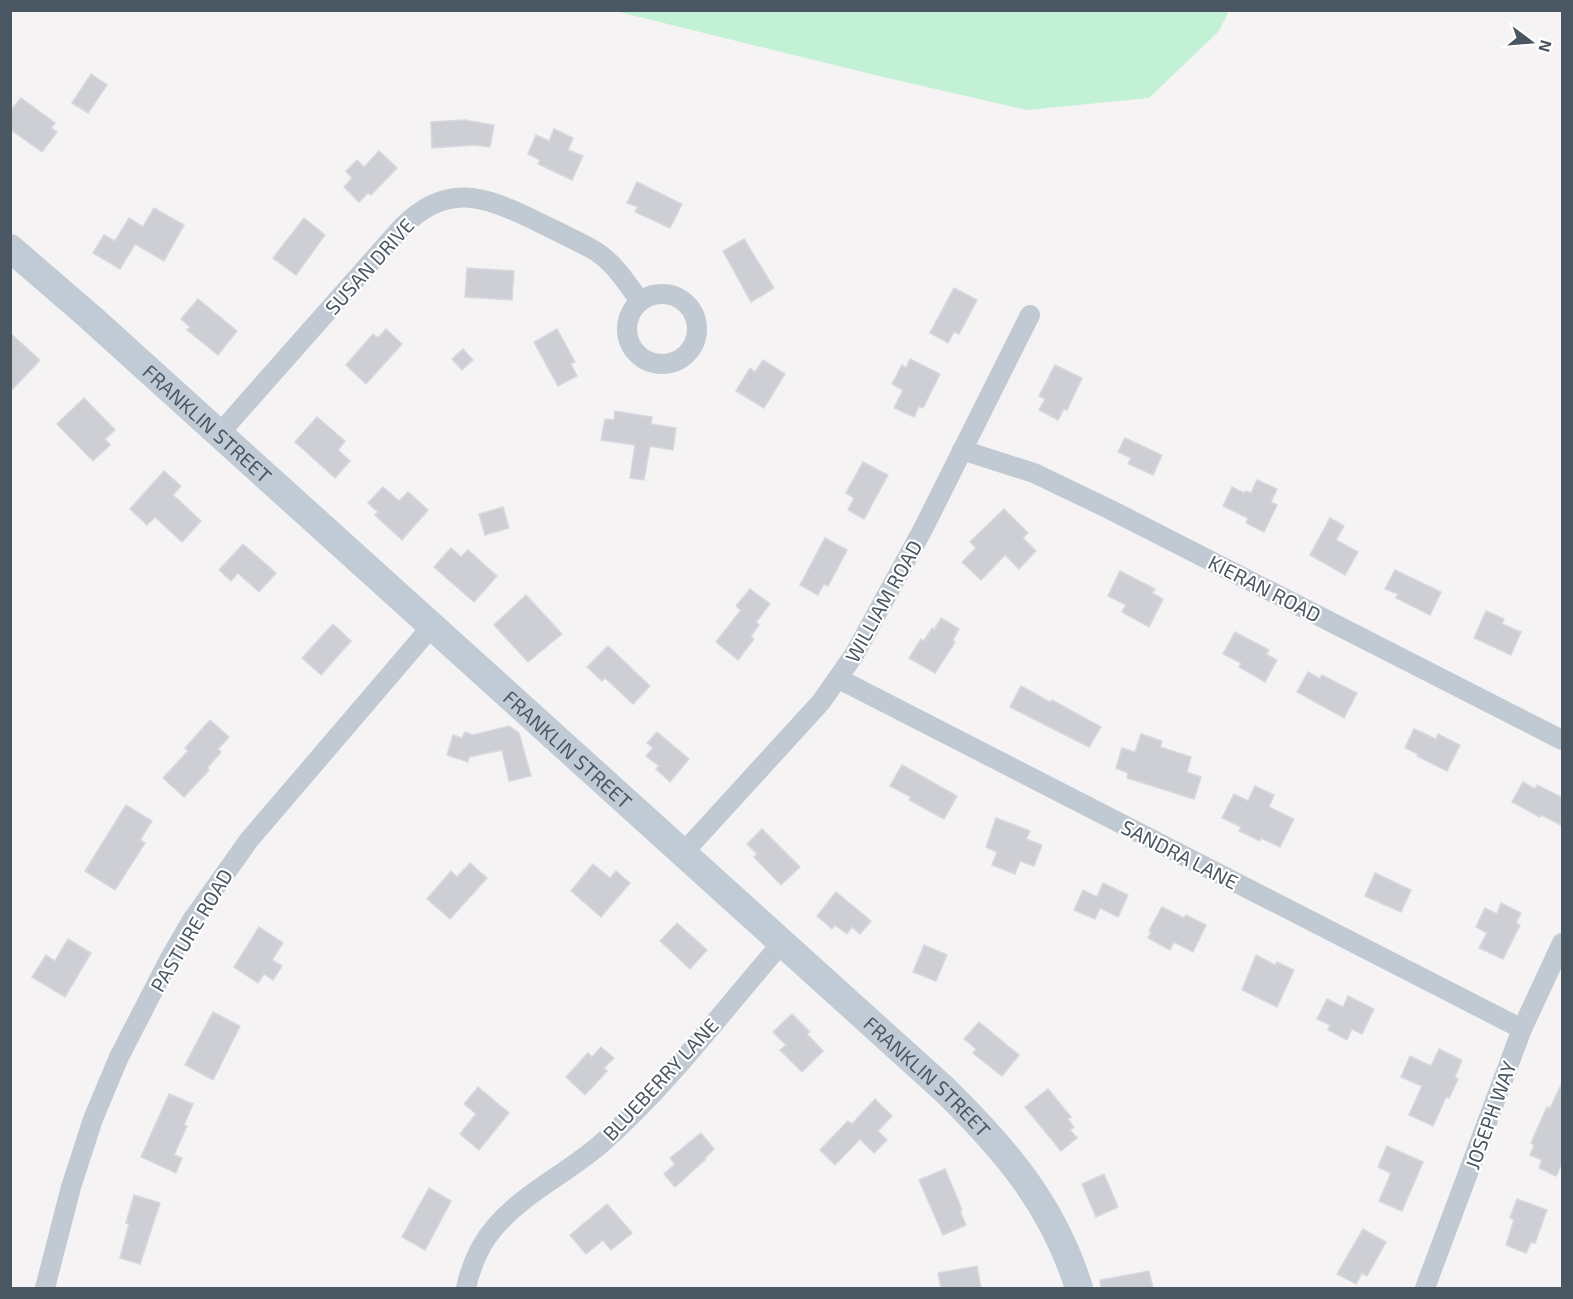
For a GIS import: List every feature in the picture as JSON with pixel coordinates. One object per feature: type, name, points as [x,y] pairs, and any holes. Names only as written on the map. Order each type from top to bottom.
[{"type":"main road","name":"FRANKLIN STREET","points":[[10,248],[684,852],[945,1090],[1006,1153],[1020,1171],[1049,1218],[1079,1288]]},
{"type":"street","name":"SUSAN DRIVE","points":[[219,434],[402,227],[421,210],[444,200],[469,197],[494,201],[590,248],[614,266],[640,301]]},
{"type":"street","name":"WILLIAM ROAD","points":[[684,852],[839,679],[897,579],[1030,315]]},
{"type":"street","name":"KIERAN ROAD","points":[[963,450],[1034,473],[1111,510],[1563,740]]},
{"type":"street","name":"PASTURE ROAD","points":[[45,1288],[71,1187],[93,1119],[119,1058],[170,958],[204,903],[249,840],[432,626]]},
{"type":"street","name":"SANDRA LANE","points":[[839,679],[1522,1029]]},
{"type":"street","name":"BLUEBERRY LANE","points":[[466,1288],[474,1261],[483,1244],[506,1215],[582,1159],[639,1107],[782,943]]},
{"type":"street","name":"JOSEPH WAY","points":[[1425,1288],[1522,1029],[1563,943]]},
{"type":"green space","points":[[1229,10],[1219,31],[1149,98],[1027,110],[615,11]]},
{"type":"building","points":[[91,74],[107,85],[88,113],[72,103]]},
{"type":"building","points":[[21,98],[55,123],[51,128],[57,132],[42,152],[10,129],[10,111]]},
{"type":"building","points":[[464,120],[494,125],[490,147],[474,145],[432,148],[431,122]]},
{"type":"building","points":[[554,129],[573,138],[568,150],[583,156],[572,180],[538,164],[540,160],[528,154],[536,135],[549,141]]},
{"type":"building","points":[[379,151],[397,168],[371,195],[368,193],[359,202],[344,187],[352,178],[346,171],[357,160],[364,167]]},
{"type":"building","points":[[637,182],[682,204],[670,228],[635,212],[638,207],[627,203]]},
{"type":"building","points":[[154,208],[184,225],[164,261],[135,244],[120,269],[93,253],[104,235],[115,241],[129,218],[143,227]]},
{"type":"building","points":[[304,218],[325,235],[296,275],[273,258]]},
{"type":"building","points":[[744,239],[774,288],[751,302],[723,251]]},
{"type":"building","points":[[467,268],[514,271],[512,300],[465,297]]},
{"type":"building","points":[[954,288],[977,300],[959,334],[954,332],[948,343],[930,333]]},
{"type":"building","points":[[198,299],[237,331],[218,355],[187,330],[190,327],[181,319]]},
{"type":"building","points":[[386,329],[402,344],[366,384],[346,365],[373,334],[378,338]]},
{"type":"building","points":[[557,329],[575,362],[571,364],[577,376],[558,386],[534,342]]},
{"type":"building","points":[[10,333],[40,360],[10,392]]},
{"type":"building","points":[[463,349],[473,360],[462,370],[452,359]]},
{"type":"building","points":[[910,359],[940,374],[923,408],[919,406],[914,417],[894,408],[903,390],[892,384],[902,365],[906,368]]},
{"type":"building","points":[[763,360],[785,374],[764,408],[736,391],[750,368],[755,372]]},
{"type":"building","points":[[1055,365],[1082,378],[1067,410],[1064,409],[1058,420],[1039,410],[1045,399],[1039,396]]},
{"type":"building","points":[[84,398],[115,430],[105,439],[110,445],[93,461],[57,424]]},
{"type":"building","points":[[615,411],[652,417],[651,424],[676,428],[673,450],[650,446],[644,480],[630,478],[635,445],[601,440],[605,419],[614,420]]},
{"type":"building","points":[[317,417],[345,441],[338,450],[350,461],[335,478],[295,442]]},
{"type":"building","points":[[1125,438],[1162,455],[1153,475],[1128,464],[1131,458],[1118,452]]},
{"type":"building","points":[[863,462],[888,475],[864,519],[848,510],[854,498],[846,493]]},
{"type":"building","points":[[164,471],[181,486],[173,495],[201,521],[182,542],[155,517],[147,525],[130,509]]},
{"type":"building","points":[[1257,480],[1277,489],[1271,502],[1277,505],[1264,532],[1246,523],[1248,518],[1223,506],[1232,487],[1244,493],[1246,491],[1251,493]]},
{"type":"building","points":[[383,487],[399,501],[408,492],[428,510],[402,540],[375,515],[378,512],[368,503]]},
{"type":"building","points":[[503,507],[509,528],[485,535],[479,514]]},
{"type":"building","points":[[1004,509],[1028,533],[1023,538],[1036,551],[1019,569],[1005,555],[981,580],[962,562],[976,548],[970,542]]},
{"type":"building","points":[[1330,518],[1344,526],[1336,540],[1358,552],[1345,575],[1310,555]]},
{"type":"building","points":[[825,538],[847,550],[828,586],[824,584],[818,595],[800,585]]},
{"type":"building","points":[[243,544],[276,573],[259,592],[238,573],[231,581],[219,570]]},
{"type":"building","points":[[451,548],[461,557],[468,550],[497,576],[474,602],[434,567]]},
{"type":"building","points":[[1395,570],[1441,592],[1430,615],[1396,598],[1398,594],[1385,589]]},
{"type":"building","points":[[1120,571],[1155,589],[1152,593],[1163,599],[1149,627],[1122,612],[1126,605],[1108,596]]},
{"type":"building","points":[[750,589],[770,604],[756,622],[759,625],[751,636],[754,639],[738,660],[716,642],[741,610],[736,606]]},
{"type":"building","points":[[526,595],[562,634],[528,662],[494,625]]},
{"type":"building","points":[[1486,611],[1504,619],[1502,624],[1521,632],[1511,655],[1474,638]]},
{"type":"building","points":[[941,618],[959,629],[953,640],[955,642],[935,673],[909,658],[921,639],[924,641]]},
{"type":"building","points":[[333,624],[351,641],[321,675],[302,658]]},
{"type":"building","points":[[1235,632],[1269,650],[1266,654],[1277,660],[1265,682],[1239,667],[1241,663],[1223,654]]},
{"type":"building","points":[[608,646],[650,686],[633,704],[605,678],[602,681],[587,667]]},
{"type":"building","points":[[1308,672],[1320,679],[1322,675],[1357,693],[1344,718],[1297,692]]},
{"type":"building","points":[[1021,686],[1101,727],[1089,747],[1010,707]]},
{"type":"building","points":[[210,720],[229,737],[218,749],[221,752],[207,768],[209,770],[184,797],[163,778],[188,751],[185,748]]},
{"type":"building","points":[[509,726],[519,733],[531,776],[509,781],[502,750],[469,757],[468,762],[447,755],[453,735],[462,738],[465,732],[473,735]]},
{"type":"building","points":[[1414,729],[1436,739],[1438,734],[1460,745],[1447,771],[1405,748]]},
{"type":"building","points":[[657,732],[689,759],[670,782],[656,769],[659,766],[646,756],[653,748],[647,743]]},
{"type":"building","points":[[1141,734],[1162,741],[1160,747],[1191,757],[1187,772],[1201,777],[1194,799],[1127,778],[1128,773],[1116,768],[1122,748],[1135,752]]},
{"type":"building","points":[[902,765],[957,796],[944,819],[909,800],[911,797],[890,786]]},
{"type":"building","points":[[1523,782],[1535,789],[1537,785],[1563,798],[1563,826],[1512,802]]},
{"type":"building","points":[[1255,786],[1274,795],[1269,807],[1294,819],[1280,847],[1239,831],[1241,827],[1222,818],[1234,794],[1248,801]]},
{"type":"building","points":[[126,805],[152,821],[140,840],[145,843],[115,890],[85,871]]},
{"type":"building","points":[[996,818],[1030,831],[1026,839],[1042,845],[1034,866],[1020,861],[1015,874],[992,865],[997,852],[986,847]]},
{"type":"building","points":[[762,829],[800,867],[781,885],[754,857],[757,854],[747,844]]},
{"type":"building","points":[[470,863],[487,878],[450,919],[427,899],[451,871],[457,877]]},
{"type":"building","points":[[593,864],[610,878],[616,871],[630,883],[601,917],[571,891]]},
{"type":"building","points":[[1375,873],[1411,890],[1401,912],[1365,896]]},
{"type":"building","points":[[1103,883],[1128,895],[1118,917],[1100,908],[1095,919],[1074,910],[1083,890],[1097,897]]},
{"type":"building","points":[[836,892],[871,921],[860,934],[852,927],[847,934],[835,925],[832,929],[817,916]]},
{"type":"building","points":[[1501,903],[1521,913],[1516,923],[1520,925],[1503,959],[1479,948],[1487,933],[1476,927],[1485,908],[1497,914]]},
{"type":"building","points":[[1162,907],[1184,918],[1186,915],[1206,925],[1193,952],[1174,942],[1170,950],[1148,938],[1151,932],[1149,931]]},
{"type":"building","points":[[677,923],[707,950],[690,969],[660,941]]},
{"type":"building","points":[[259,927],[283,943],[272,960],[282,966],[273,980],[264,974],[258,983],[234,967]]},
{"type":"building","points":[[68,939],[91,953],[65,997],[32,977],[46,955],[55,961]]},
{"type":"building","points":[[924,945],[947,955],[936,981],[913,972]]},
{"type":"building","points":[[1256,955],[1275,965],[1277,962],[1294,970],[1277,1007],[1242,990]]},
{"type":"building","points":[[1348,996],[1374,1009],[1362,1034],[1352,1029],[1347,1040],[1328,1030],[1330,1025],[1317,1019],[1327,999],[1343,1007]]},
{"type":"building","points":[[213,1012],[240,1026],[213,1080],[185,1065]]},
{"type":"building","points":[[792,1014],[810,1032],[807,1034],[823,1051],[802,1072],[780,1050],[786,1045],[773,1032]]},
{"type":"building","points":[[979,1022],[1019,1055],[1002,1076],[973,1053],[976,1049],[964,1039]]},
{"type":"building","points":[[601,1047],[614,1058],[604,1068],[607,1071],[585,1095],[566,1077],[588,1053],[592,1057]]},
{"type":"building","points":[[1439,1049],[1462,1060],[1455,1077],[1458,1079],[1449,1098],[1446,1097],[1433,1126],[1409,1115],[1422,1086],[1401,1077],[1410,1056],[1431,1066]]},
{"type":"building","points":[[1563,1081],[1563,1161],[1556,1176],[1539,1168],[1542,1160],[1530,1155],[1534,1145],[1531,1143],[1547,1107],[1550,1108]]},
{"type":"building","points":[[478,1087],[509,1113],[479,1150],[460,1134],[476,1114],[464,1104]]},
{"type":"building","points":[[1048,1089],[1071,1117],[1068,1119],[1074,1127],[1070,1130],[1077,1138],[1061,1151],[1025,1107]]},
{"type":"building","points":[[169,1094],[193,1104],[184,1125],[187,1126],[174,1155],[182,1158],[176,1173],[141,1157]]},
{"type":"building","points":[[875,1099],[892,1116],[878,1131],[887,1140],[874,1153],[860,1139],[835,1165],[820,1150],[848,1121],[852,1124]]},
{"type":"building","points":[[701,1133],[714,1149],[675,1187],[664,1174],[675,1164],[670,1158]]},
{"type":"building","points":[[1387,1146],[1423,1162],[1402,1211],[1379,1201],[1391,1173],[1378,1167]]},
{"type":"building","points":[[945,1169],[966,1225],[943,1235],[919,1180]]},
{"type":"building","points":[[1104,1174],[1118,1207],[1096,1217],[1082,1184]]},
{"type":"building","points":[[429,1188],[451,1201],[425,1250],[402,1237]]},
{"type":"building","points":[[134,1195],[160,1203],[140,1264],[120,1258]]},
{"type":"building","points":[[1517,1199],[1547,1210],[1535,1243],[1531,1242],[1526,1253],[1506,1245],[1514,1220],[1510,1218]]},
{"type":"building","points":[[607,1204],[632,1233],[611,1250],[603,1240],[586,1254],[570,1235]]},
{"type":"building","points":[[1363,1229],[1386,1242],[1367,1276],[1362,1273],[1356,1284],[1337,1274]]},
{"type":"building","points":[[977,1266],[981,1288],[941,1288],[938,1273]]},
{"type":"building","points":[[1149,1271],[1153,1288],[1101,1288],[1100,1280]]}]
